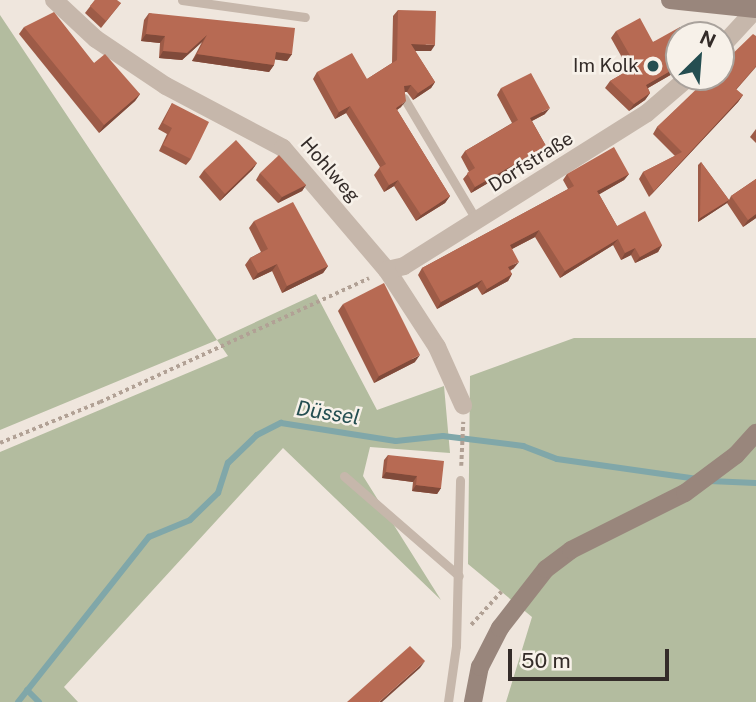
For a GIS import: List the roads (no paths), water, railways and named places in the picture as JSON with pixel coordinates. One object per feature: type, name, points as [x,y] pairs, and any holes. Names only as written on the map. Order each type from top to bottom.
[{"type":"main road","points":[[670,0],[756,9]]},
{"type":"main road","points":[[473,702],[481,667],[500,628],[546,569],[571,550],[685,493],[736,455],[756,433]]},
{"type":"street","name":"Hohlweg","points":[[54,0],[96,39],[166,86],[283,148],[387,270],[437,347],[463,405]]},
{"type":"street","points":[[735,32],[756,9]]},
{"type":"street","name":"Dorfstraße","points":[[387,270],[404,266],[477,221],[647,113],[673,91]]},
{"type":"lane","points":[[182,0],[305,16]]},
{"type":"lane","points":[[404,98],[477,221]]},
{"type":"lane","points":[[344,476],[459,576]]},
{"type":"lane","points":[[448,702],[459,576],[460,480]]},
{"type":"waterway","name":"Düssel","points":[[18,702],[149,537],[190,520],[218,493],[228,463],[257,435],[281,423],[396,441],[443,436],[523,446],[557,459],[698,479]]},
{"type":"waterway","name":"Düssel","points":[[709,481],[756,483]]},
{"type":"waterway","points":[[27,690],[39,702]]},
{"type":"place","name":"Im Kolk","points":[[653,66]]}]
